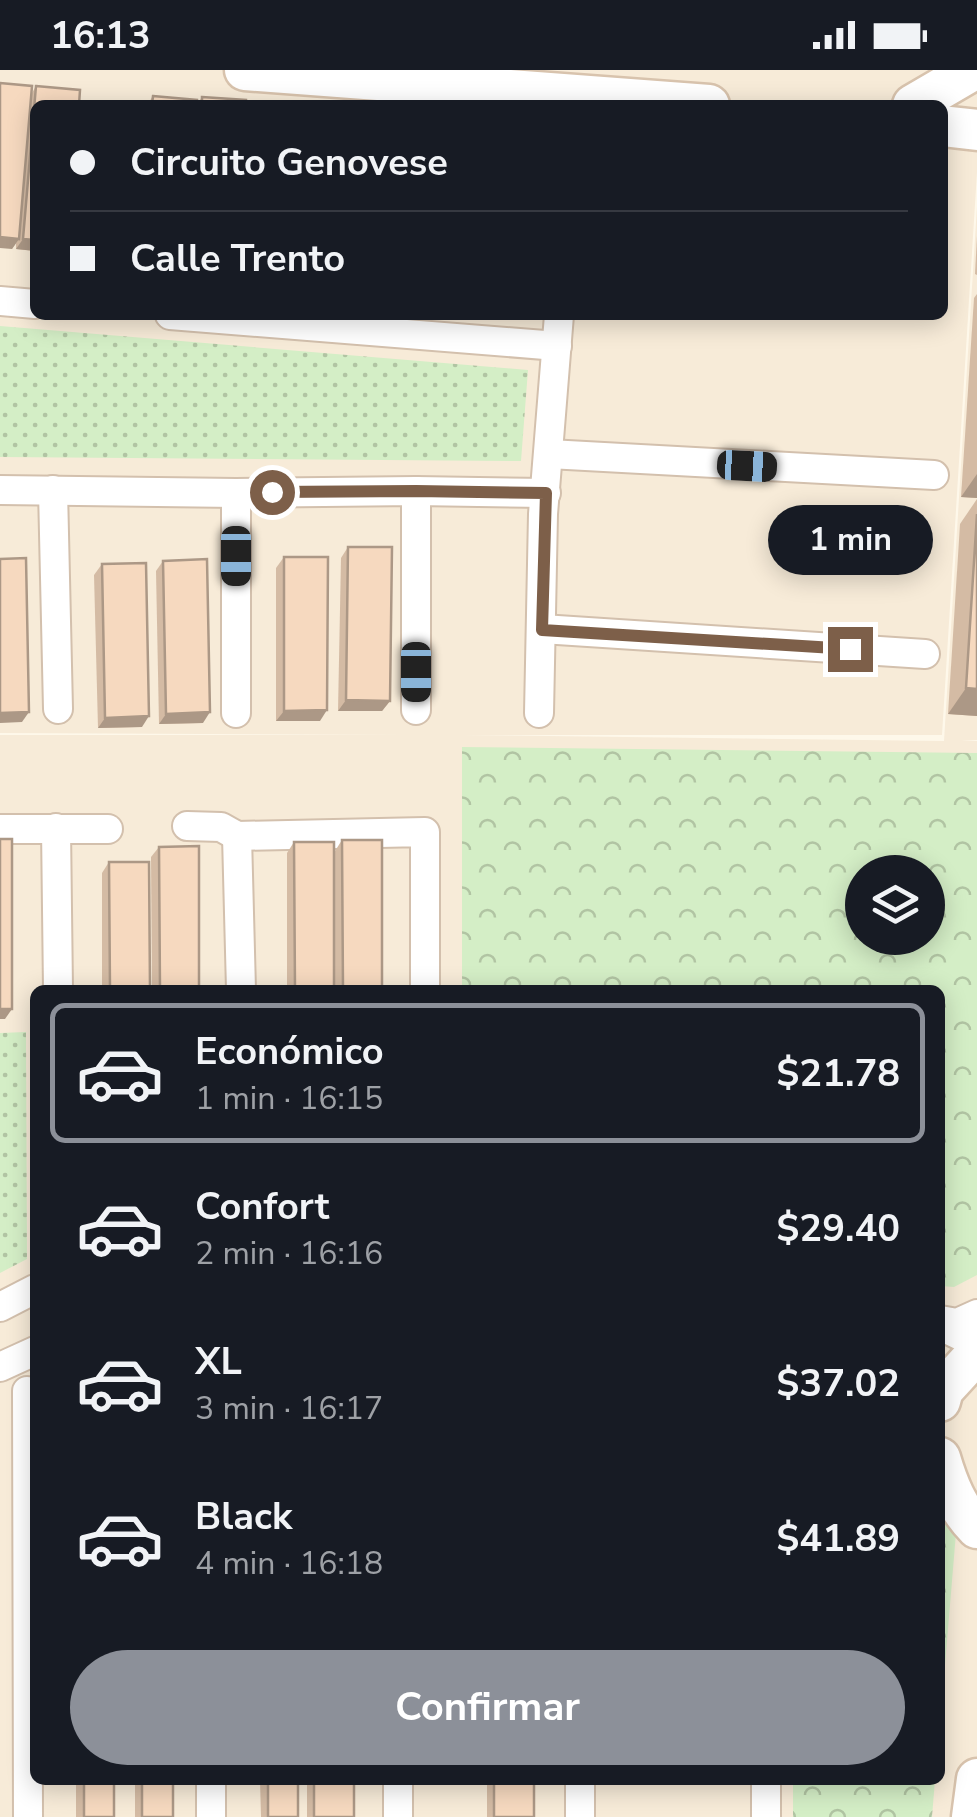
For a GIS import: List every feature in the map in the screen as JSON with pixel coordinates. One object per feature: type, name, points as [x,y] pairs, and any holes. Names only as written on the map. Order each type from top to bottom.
[{"type":"main road","points":[[245,70],[644,100]]},
{"type":"main road","points":[[922,100],[973,70]]},
{"type":"main road","points":[[948,127],[977,130]]},
{"type":"main road","points":[[945,1388],[977,1353]]},
{"type":"main road","points":[[945,1475],[962,1513],[977,1528]]},
{"type":"main road","points":[[972,1817],[977,1779]]},
{"type":"street","points":[[0,301],[30,304]]},
{"type":"street","points":[[299,320],[427,326],[557,346]]},
{"type":"street","points":[[539,714],[546,493],[559,320]]},
{"type":"street","points":[[549,454],[934,476]]},
{"type":"street","points":[[0,490],[546,493]]},
{"type":"street","points":[[54,490],[58,709]]},
{"type":"street","points":[[416,491],[416,710]]},
{"type":"street","points":[[236,493],[236,713]]},
{"type":"street","points":[[542,630],[925,654]]},
{"type":"street","points":[[186,826],[221,827],[237,836],[424,832],[424,985]]},
{"type":"street","points":[[56,828],[58,985]]},
{"type":"street","points":[[0,829],[108,829]]},
{"type":"street","points":[[237,836],[241,985]]},
{"type":"street","points":[[0,1307],[30,1292]]},
{"type":"street","points":[[945,1323],[957,1323],[977,1314]]},
{"type":"street","points":[[945,1326],[977,1344]]},
{"type":"street","points":[[0,1367],[30,1353]]},
{"type":"street","points":[[27,1391],[28,1817]]},
{"type":"street","points":[[211,1785],[212,1817]]},
{"type":"street","points":[[398,1785],[398,1817]]},
{"type":"street","points":[[580,1785],[580,1817]]},
{"type":"street","points":[[766,1785],[766,1817]]},
{"type":"shaded area","points":[[0,70],[977,70],[977,172],[942,735],[462,735],[944,741],[977,206],[977,740],[961,740],[977,741],[977,1817],[0,1817],[0,735],[407,735],[0,733]]},
{"type":"green space","points":[[0,326],[528,370],[521,461],[0,457]]},
{"type":"green space","points":[[462,747],[977,753],[977,1275],[954,1287],[945,1286],[945,985],[462,985]]},
{"type":"green space","points":[[26,1032],[27,1259],[0,1273],[0,1033]]},
{"type":"green space","points":[[945,1514],[956,1533],[945,1665]]},
{"type":"green space","points":[[793,1785],[935,1785],[932,1817],[793,1817]]},
{"type":"building","points":[[0,83],[32,86],[19,239],[0,237]]},
{"type":"building","points":[[36,86],[80,90],[79,100],[35,100]]},
{"type":"building","points":[[153,96],[197,100],[153,100]]},
{"type":"building","points":[[202,97],[246,100],[202,100]]},
{"type":"building","points":[[30,157],[30,240],[23,239]]},
{"type":"building","points":[[977,514],[977,689],[966,688]]},
{"type":"building","points":[[348,547],[392,547],[390,701],[346,700]]},
{"type":"building","points":[[284,557],[328,557],[327,710],[284,711]]},
{"type":"building","points":[[26,558],[29,712],[0,713],[0,559]]},
{"type":"building","points":[[207,559],[210,712],[166,714],[163,561]]},
{"type":"building","points":[[146,563],[149,716],[105,718],[102,564]]},
{"type":"building","points":[[0,839],[12,839],[12,1009],[0,1009]]},
{"type":"building","points":[[342,840],[382,840],[382,985],[343,985]]},
{"type":"building","points":[[294,842],[334,842],[334,985],[295,985]]},
{"type":"building","points":[[199,846],[199,985],[160,985],[159,847]]},
{"type":"building","points":[[109,862],[149,862],[150,985],[110,985]]},
{"type":"building","points":[[84,1785],[114,1785],[114,1817],[84,1817]]},
{"type":"building","points":[[142,1785],[173,1785],[173,1817],[142,1817]]},
{"type":"building","points":[[268,1785],[298,1785],[298,1817],[268,1817]]},
{"type":"building","points":[[314,1785],[354,1785],[354,1817],[314,1817]]},
{"type":"building","points":[[494,1785],[534,1785],[534,1817],[494,1817]]},
{"type":"route","points":[[272,492],[546,493],[542,630],[850,649]]}]
